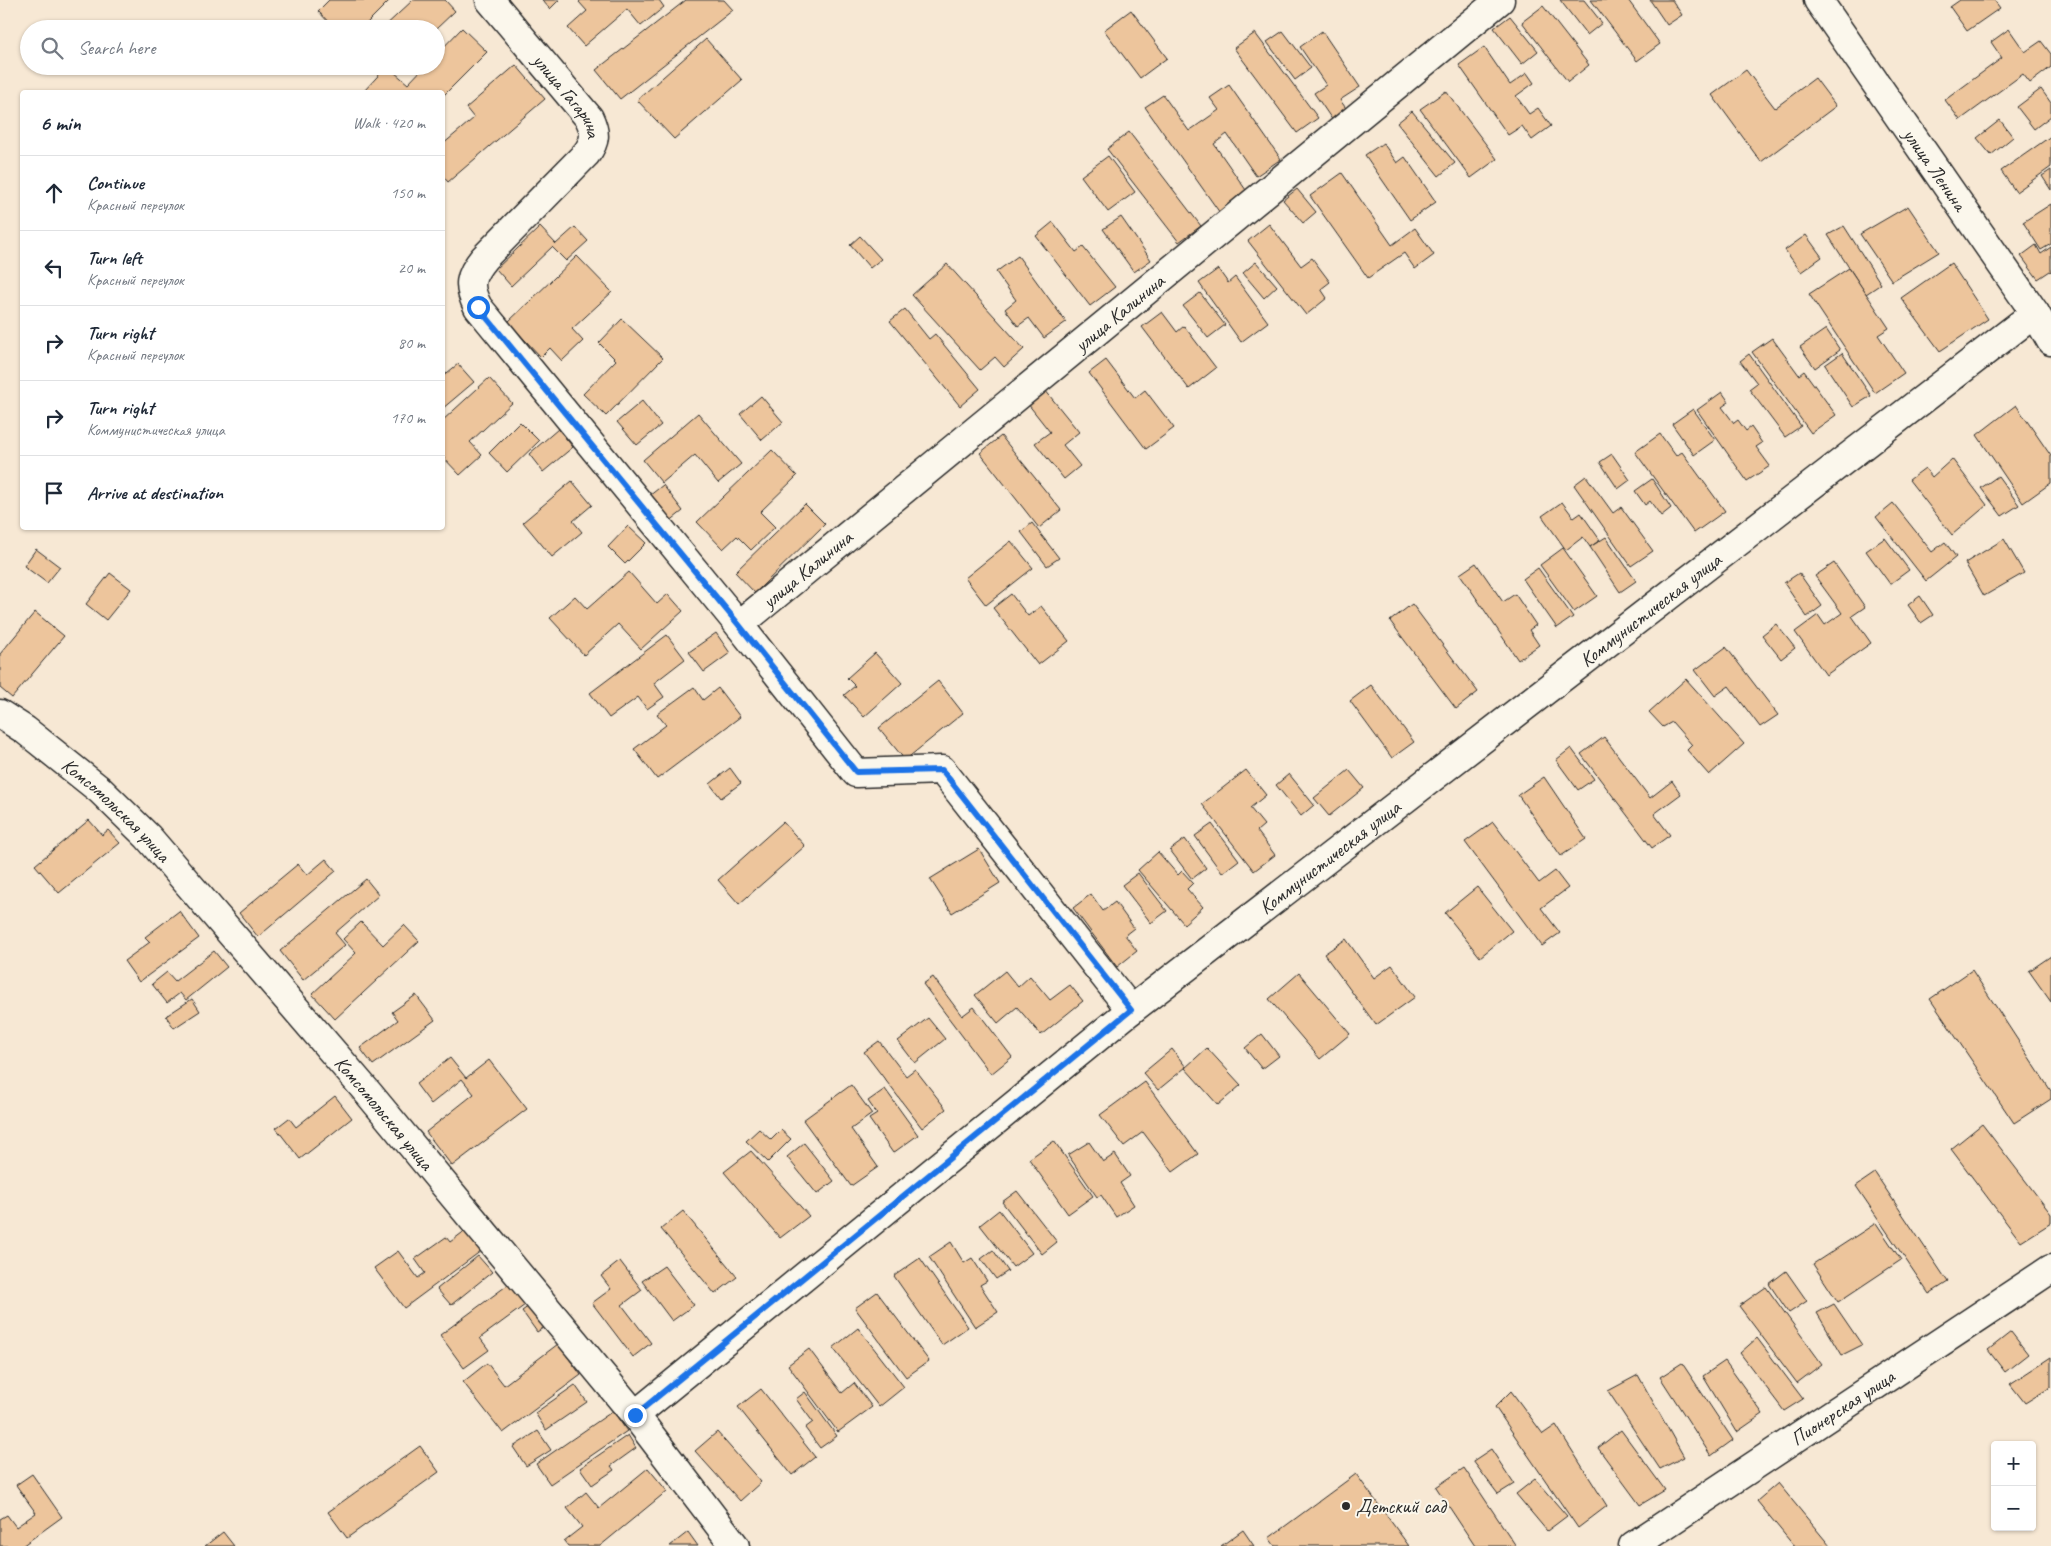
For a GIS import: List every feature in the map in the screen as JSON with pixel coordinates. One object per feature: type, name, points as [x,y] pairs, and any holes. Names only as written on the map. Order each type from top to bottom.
[{"type":"street","name":"улица Гагарина","points":[[490,0],[590,118],[596,132],[593,145],[586,154],[484,258],[474,271],[471,282],[471,294],[478,307],[739,625]]},
{"type":"street","name":"улица Калинина","points":[[739,625],[1500,0]]},
{"type":"street","name":"улица Ленина","points":[[1818,0],[2035,313],[2051,340]]},
{"type":"street","name":"Коммунистическая улица","points":[[635,1415],[1131,1010],[2035,313]]},
{"type":"street","points":[[739,625],[856,772],[942,770],[1131,1010]]},
{"type":"street","name":"Комсомольская улица","points":[[0,714],[25,730],[100,790],[148,837],[369,1094],[635,1415],[735,1546]]},
{"type":"street","name":"Пионерская улица","points":[[1633,1546],[2051,1269]]},
{"type":"building","points":[[329,0],[390,0],[370,20],[326,20],[318,11]]},
{"type":"building","points":[[413,0],[445,0],[455,11],[445,20],[392,20]]},
{"type":"building","points":[[542,0],[559,0],[550,9]]},
{"type":"building","points":[[581,0],[659,0],[664,7],[641,26],[627,9],[584,46],[568,28],[587,11],[579,2]]},
{"type":"building","points":[[686,0],[724,0],[733,10],[620,99],[596,70]]},
{"type":"building","points":[[1560,0],[1584,0],[1602,23],[1587,35]]},
{"type":"building","points":[[1591,0],[1628,0],[1660,44],[1637,61]]},
{"type":"building","points":[[1650,0],[1672,0],[1682,15],[1667,25]]},
{"type":"building","points":[[1960,0],[1994,0],[2000,8],[1967,31],[1950,7]]},
{"type":"building","points":[[1543,6],[1589,65],[1568,82],[1522,22]]},
{"type":"building","points":[[1131,10],[1167,58],[1140,78],[1104,30]]},
{"type":"building","points":[[1510,16],[1538,51],[1522,64],[1494,28]]},
{"type":"building","points":[[462,28],[487,52],[445,94],[445,90],[365,90],[379,75],[398,75],[408,84],[416,75],[445,75],[445,46]]},
{"type":"building","points":[[2009,29],[2025,52],[2041,41],[2051,54],[2051,67],[2030,83],[2023,74],[1960,120],[1945,100],[2002,58],[1991,42]]},
{"type":"building","points":[[1283,31],[1311,68],[1295,80],[1267,42]]},
{"type":"building","points":[[1322,31],[1360,87],[1340,100],[1348,111],[1333,121],[1314,93],[1326,85],[1300,47]]},
{"type":"building","points":[[1255,33],[1318,118],[1297,133],[1234,48]]},
{"type":"building","points":[[706,39],[742,80],[674,139],[637,100]]},
{"type":"building","points":[[1484,47],[1510,85],[1527,73],[1534,83],[1516,96],[1529,114],[1538,108],[1551,126],[1532,140],[1522,126],[1508,135],[1459,65]]},
{"type":"building","points":[[516,65],[545,99],[448,182],[445,178],[445,142],[474,118],[466,108]]},
{"type":"building","points":[[1746,70],[1775,108],[1815,78],[1836,106],[1761,162],[1712,95]]},
{"type":"building","points":[[1229,85],[1281,159],[1256,176],[1227,134],[1214,144],[1248,193],[1220,213],[1145,107],[1163,95],[1189,131],[1219,110],[1210,98]]},
{"type":"building","points":[[2041,89],[2051,103],[2051,116],[2034,129],[2017,107]]},
{"type":"building","points":[[1446,91],[1497,159],[1471,178],[1420,109]]},
{"type":"building","points":[[1412,111],[1455,163],[1439,176],[1397,123]]},
{"type":"building","points":[[2000,120],[2013,137],[1991,155],[1977,138]]},
{"type":"building","points":[[1129,132],[1201,226],[1179,242],[1107,149]]},
{"type":"building","points":[[2051,136],[2051,167],[2016,192],[2001,171]]},
{"type":"building","points":[[1383,143],[1397,163],[1405,157],[1436,202],[1410,220],[1365,155]]},
{"type":"building","points":[[1108,156],[1135,192],[1108,212],[1081,176]]},
{"type":"building","points":[[2051,170],[2051,190],[2042,176]]},
{"type":"building","points":[[1342,173],[1392,245],[1415,228],[1434,255],[1415,269],[1404,253],[1368,278],[1310,196]]},
{"type":"building","points":[[1297,189],[1316,212],[1303,223],[1283,200]]},
{"type":"building","points":[[2051,204],[2051,244],[2041,250],[2023,222]]},
{"type":"building","points":[[1908,206],[1939,252],[1892,281],[1860,234]]},
{"type":"building","points":[[1121,217],[1151,260],[1134,272],[1103,229]]},
{"type":"building","points":[[1053,222],[1076,252],[1083,247],[1115,287],[1090,306],[1036,236]]},
{"type":"building","points":[[1269,224],[1301,266],[1312,258],[1330,282],[1321,289],[1327,298],[1306,315],[1248,241]]},
{"type":"building","points":[[1844,226],[1881,284],[1866,294],[1828,235]]},
{"type":"building","points":[[540,227],[556,244],[575,227],[588,241],[566,261],[552,247],[511,286],[496,269]]},
{"type":"building","points":[[1806,235],[1822,257],[1801,272],[1785,250]]},
{"type":"building","points":[[860,236],[881,259],[870,268],[850,245]]},
{"type":"building","points":[[2036,245],[2041,254],[2051,247],[2051,272],[2038,279],[2021,256]]},
{"type":"building","points":[[577,256],[612,292],[572,329],[583,341],[562,361],[550,348],[541,357],[508,322]]},
{"type":"building","points":[[1018,256],[1066,322],[1044,338],[1029,318],[1018,326],[1005,309],[1016,300],[996,272]]},
{"type":"building","points":[[1256,262],[1277,286],[1264,298],[1243,273]]},
{"type":"building","points":[[1951,263],[1988,319],[1940,351],[1901,298]]},
{"type":"building","points":[[947,264],[1024,349],[1004,367],[995,357],[980,370],[912,295]]},
{"type":"building","points":[[1849,268],[1889,328],[1878,335],[1904,373],[1875,393],[1809,294]]},
{"type":"building","points":[[1218,269],[1228,283],[1235,277],[1268,322],[1241,342],[1199,283]]},
{"type":"building","points":[[1200,293],[1225,325],[1208,338],[1183,306]]},
{"type":"building","points":[[905,309],[929,339],[935,334],[980,389],[960,406],[890,321]]},
{"type":"building","points":[[1162,312],[1177,332],[1184,326],[1216,368],[1189,389],[1142,327]]},
{"type":"building","points":[[622,319],[663,358],[606,416],[583,394],[616,360],[599,343]]},
{"type":"building","points":[[1826,329],[1840,350],[1815,368],[1800,347]]},
{"type":"building","points":[[1772,338],[1799,375],[1804,371],[1836,415],[1811,433],[1752,352]]},
{"type":"building","points":[[1842,353],[1871,396],[1853,407],[1825,365]]},
{"type":"building","points":[[1749,354],[1801,426],[1785,437],[1749,389],[1757,383],[1740,361]]},
{"type":"building","points":[[1106,360],[1135,398],[1145,390],[1174,428],[1146,449],[1089,373]]},
{"type":"building","points":[[458,364],[474,382],[445,406],[445,375]]},
{"type":"building","points":[[489,378],[512,403],[470,442],[482,455],[460,475],[445,459],[445,418]]},
{"type":"building","points":[[1045,390],[1079,432],[1063,445],[1080,466],[1064,479],[1035,443],[1050,432],[1028,404]]},
{"type":"building","points":[[1722,392],[1729,402],[1722,407],[1734,423],[1738,420],[1746,431],[1751,427],[1762,443],[1756,447],[1770,466],[1747,481],[1697,410]]},
{"type":"building","points":[[761,396],[783,422],[762,440],[740,414]]},
{"type":"building","points":[[642,401],[661,425],[637,445],[617,422]]},
{"type":"building","points":[[2016,405],[2051,456],[2051,483],[2023,503],[1977,435]]},
{"type":"building","points":[[1693,409],[1715,440],[1694,455],[1672,424]]},
{"type":"building","points":[[698,413],[741,464],[718,483],[695,455],[662,483],[643,460]]},
{"type":"building","points":[[520,422],[539,441],[507,472],[489,453]]},
{"type":"building","points":[[558,429],[573,447],[543,472],[529,454]]},
{"type":"building","points":[[1660,434],[1676,456],[1682,452],[1725,511],[1694,533],[1635,452]]},
{"type":"building","points":[[1001,436],[1061,510],[1039,528],[980,453]]},
{"type":"building","points":[[772,450],[797,476],[760,512],[775,527],[751,550],[737,536],[723,549],[697,522]]},
{"type":"building","points":[[1612,454],[1630,480],[1618,489],[1600,462]]},
{"type":"building","points":[[1952,459],[1987,505],[1952,535],[1909,480],[1925,468],[1932,477]]},
{"type":"building","points":[[1586,476],[1613,513],[1621,507],[1653,551],[1631,566],[1574,485]]},
{"type":"building","points":[[1998,476],[2019,505],[2002,516],[1981,488]]},
{"type":"building","points":[[1652,479],[1671,508],[1661,516],[1650,501],[1645,505],[1635,491]]},
{"type":"building","points":[[572,481],[592,505],[573,521],[582,532],[552,557],[523,522]]},
{"type":"building","points":[[663,485],[683,511],[669,522],[649,496]]},
{"type":"building","points":[[1562,502],[1574,518],[1581,513],[1600,540],[1590,547],[1583,537],[1566,550],[1542,516]]},
{"type":"building","points":[[1893,503],[1932,552],[1945,542],[1956,557],[1926,581],[1876,517]]},
{"type":"building","points":[[805,504],[825,524],[755,593],[735,572]]},
{"type":"building","points":[[1032,523],[1059,558],[1047,566],[1021,532]]},
{"type":"building","points":[[628,526],[646,543],[625,564],[608,547]]},
{"type":"building","points":[[1606,537],[1636,581],[1620,592],[1590,547]]},
{"type":"building","points":[[1885,538],[1909,570],[1890,584],[1866,551]]},
{"type":"building","points":[[2004,539],[2024,573],[1984,596],[1965,563]]},
{"type":"building","points":[[1011,541],[1033,568],[986,605],[965,578]]},
{"type":"building","points":[[1563,548],[1597,596],[1574,612],[1540,565]]},
{"type":"building","points":[[36,549],[60,567],[47,583],[24,566]]},
{"type":"building","points":[[1476,563],[1503,602],[1515,594],[1536,625],[1529,630],[1539,645],[1518,660],[1460,574]]},
{"type":"building","points":[[1834,563],[1865,607],[1852,616],[1871,643],[1826,675],[1795,632],[1818,615],[1825,625],[1842,613],[1815,576]]},
{"type":"building","points":[[1538,568],[1573,617],[1557,628],[1523,579]]},
{"type":"building","points":[[629,572],[657,604],[668,594],[683,611],[641,649],[618,624],[584,655],[550,618],[575,596],[587,609]]},
{"type":"building","points":[[110,573],[131,589],[106,620],[86,604]]},
{"type":"building","points":[[1799,573],[1822,606],[1807,617],[1784,583]]},
{"type":"building","points":[[1011,594],[1028,616],[1041,606],[1069,641],[1038,665],[993,608]]},
{"type":"building","points":[[1920,596],[1933,615],[1921,623],[1908,605]]},
{"type":"building","points":[[1412,604],[1478,692],[1456,709],[1390,621]]},
{"type":"building","points":[[35,612],[64,636],[12,698],[0,688],[0,654]]},
{"type":"building","points":[[1776,624],[1795,648],[1781,659],[1762,635]]},
{"type":"building","points":[[716,633],[730,653],[704,672],[689,652]]},
{"type":"building","points":[[667,635],[685,659],[654,683],[664,697],[647,709],[638,697],[609,718],[590,693]]},
{"type":"building","points":[[1726,647],[1778,715],[1760,727],[1729,686],[1715,696],[1695,670]]},
{"type":"building","points":[[875,653],[902,683],[864,717],[844,695],[855,686],[847,678]]},
{"type":"building","points":[[1686,679],[1744,744],[1709,775],[1687,750],[1692,745],[1672,722],[1663,727],[1649,712]]},
{"type":"building","points":[[938,681],[963,713],[905,760],[879,728]]},
{"type":"building","points":[[1371,685],[1414,742],[1392,758],[1350,701]]},
{"type":"building","points":[[694,687],[703,700],[718,688],[740,717],[657,779],[634,749],[666,725],[657,714]]},
{"type":"building","points":[[1604,737],[1650,798],[1672,781],[1681,794],[1654,814],[1670,835],[1652,848],[1581,754]]},
{"type":"building","points":[[1571,748],[1594,779],[1578,790],[1556,760]]},
{"type":"building","points":[[730,768],[741,783],[721,798],[710,784]]},
{"type":"building","points":[[1246,770],[1266,795],[1250,808],[1264,825],[1257,831],[1275,855],[1254,871],[1202,804]]},
{"type":"building","points":[[1349,770],[1364,788],[1329,816],[1314,798]]},
{"type":"building","points":[[1289,774],[1314,805],[1301,816],[1276,785]]},
{"type":"building","points":[[1544,777],[1586,839],[1561,856],[1518,795]]},
{"type":"building","points":[[89,820],[102,835],[108,830],[120,843],[59,893],[35,865]]},
{"type":"building","points":[[783,822],[805,846],[739,904],[718,880]]},
{"type":"building","points":[[1493,822],[1539,883],[1555,871],[1568,888],[1541,908],[1560,933],[1542,946],[1465,842]]},
{"type":"building","points":[[1212,824],[1239,860],[1222,873],[1195,836]]},
{"type":"building","points":[[1185,839],[1206,868],[1192,879],[1170,850]]},
{"type":"building","points":[[979,849],[1000,883],[952,913],[930,879]]},
{"type":"building","points":[[1158,852],[1178,875],[1182,871],[1193,883],[1187,889],[1203,907],[1184,924],[1138,870]]},
{"type":"building","points":[[326,859],[336,871],[258,937],[239,913],[298,864],[307,875]]},
{"type":"building","points":[[1138,873],[1167,911],[1151,923],[1122,885]]},
{"type":"building","points":[[366,879],[379,895],[335,933],[345,945],[303,980],[280,951]]},
{"type":"building","points":[[1477,887],[1512,931],[1480,957],[1445,913]]},
{"type":"building","points":[[1091,894],[1103,911],[1115,902],[1134,928],[1125,935],[1137,951],[1117,967],[1073,908]]},
{"type":"building","points":[[179,911],[199,938],[139,982],[124,961],[150,942],[145,937]]},
{"type":"building","points":[[361,922],[383,945],[404,925],[419,941],[335,1019],[312,994],[356,953],[343,939]]},
{"type":"building","points":[[1346,939],[1374,978],[1392,965],[1415,997],[1376,1025],[1324,954]]},
{"type":"building","points":[[214,951],[227,967],[186,1000],[180,993],[167,1003],[152,984],[167,972],[175,981]]},
{"type":"building","points":[[2051,956],[2051,1002],[2029,971]]},
{"type":"building","points":[[1972,970],[2051,1091],[2051,1099],[2014,1123],[1930,999]]},
{"type":"building","points":[[1005,971],[1018,987],[1030,976],[1050,1000],[1070,985],[1083,1001],[1041,1035],[1017,1007],[998,1023],[975,995]]},
{"type":"building","points":[[1299,973],[1350,1034],[1320,1059],[1269,999]]},
{"type":"building","points":[[933,977],[962,1016],[974,1007],[1012,1057],[991,1074],[923,984]]},
{"type":"building","points":[[416,995],[435,1020],[373,1065],[360,1048],[398,1020],[392,1012]]},
{"type":"building","points":[[192,999],[200,1011],[174,1028],[166,1016]]},
{"type":"building","points":[[928,1018],[945,1039],[915,1063],[898,1041]]},
{"type":"building","points":[[1262,1034],[1279,1056],[1262,1069],[1245,1048]]},
{"type":"building","points":[[879,1041],[906,1076],[915,1069],[946,1109],[922,1128],[864,1052]]},
{"type":"building","points":[[1207,1048],[1241,1085],[1218,1105],[1185,1068]]},
{"type":"building","points":[[1172,1049],[1186,1067],[1158,1090],[1143,1073]]},
{"type":"building","points":[[450,1058],[466,1078],[489,1060],[527,1109],[452,1166],[426,1132],[474,1094],[462,1079],[431,1104],[416,1084]]},
{"type":"building","points":[[1145,1082],[1198,1154],[1173,1172],[1143,1132],[1124,1146],[1100,1115]]},
{"type":"building","points":[[851,1085],[872,1114],[851,1129],[878,1167],[851,1186],[803,1120]]},
{"type":"building","points":[[885,1089],[918,1135],[893,1153],[869,1119],[877,1114],[868,1101]]},
{"type":"building","points":[[335,1096],[352,1118],[300,1159],[276,1128],[289,1118],[296,1127]]},
{"type":"building","points":[[1982,1124],[2051,1214],[2051,1223],[2021,1242],[1951,1149]]},
{"type":"building","points":[[759,1129],[771,1140],[781,1130],[791,1139],[768,1162],[746,1141]]},
{"type":"building","points":[[1054,1141],[1093,1196],[1068,1214],[1029,1159]]},
{"type":"building","points":[[1089,1142],[1103,1162],[1115,1154],[1130,1176],[1120,1183],[1134,1205],[1116,1217],[1101,1195],[1097,1197],[1068,1155]]},
{"type":"building","points":[[804,1143],[834,1181],[817,1194],[787,1157]]},
{"type":"building","points":[[751,1151],[809,1216],[780,1238],[724,1172]]},
{"type":"building","points":[[1875,1173],[1948,1282],[1929,1294],[1856,1186]]},
{"type":"building","points":[[1017,1191],[1057,1242],[1042,1254],[1002,1202]]},
{"type":"building","points":[[999,1210],[1032,1253],[1013,1267],[980,1225]]},
{"type":"building","points":[[683,1211],[737,1277],[715,1294],[661,1229]]},
{"type":"building","points":[[1876,1223],[1901,1260],[1838,1302],[1813,1264]]},
{"type":"building","points":[[466,1230],[481,1251],[404,1308],[374,1268],[398,1251],[418,1278],[425,1273],[415,1259],[446,1237],[450,1242]]},
{"type":"building","points":[[951,1242],[964,1263],[972,1258],[987,1281],[980,1285],[998,1312],[975,1327],[929,1257]]},
{"type":"building","points":[[993,1250],[1008,1271],[996,1279],[981,1259]]},
{"type":"building","points":[[478,1256],[492,1272],[451,1305],[437,1289]]},
{"type":"building","points":[[920,1258],[968,1327],[942,1345],[894,1276]]},
{"type":"building","points":[[620,1261],[642,1290],[622,1305],[651,1343],[633,1357],[592,1303],[611,1289],[601,1276]]},
{"type":"building","points":[[664,1266],[694,1305],[672,1321],[642,1281]]},
{"type":"building","points":[[1786,1271],[1807,1301],[1789,1313],[1769,1284]]},
{"type":"building","points":[[509,1284],[525,1305],[480,1338],[489,1350],[464,1368],[440,1335]]},
{"type":"building","points":[[1766,1287],[1822,1364],[1797,1383],[1739,1306]]},
{"type":"building","points":[[877,1292],[929,1361],[906,1377],[855,1308]]},
{"type":"building","points":[[536,1301],[552,1322],[537,1332],[522,1311]]},
{"type":"building","points":[[1834,1304],[1862,1345],[1842,1355],[1817,1313]]},
{"type":"building","points":[[858,1328],[904,1387],[879,1407],[833,1348]]},
{"type":"building","points":[[2011,1332],[2028,1354],[2005,1372],[1988,1350]]},
{"type":"building","points":[[1757,1338],[1803,1399],[1784,1411],[1740,1353]]},
{"type":"building","points":[[558,1344],[581,1375],[503,1433],[463,1382],[487,1363],[504,1385]]},
{"type":"building","points":[[809,1349],[842,1393],[854,1383],[872,1407],[838,1432],[788,1365]]},
{"type":"building","points":[[2051,1357],[2051,1387],[2025,1403],[2010,1384]]},
{"type":"building","points":[[1725,1361],[1763,1414],[1737,1432],[1703,1376]]},
{"type":"building","points":[[1682,1363],[1733,1440],[1711,1456],[1660,1377]]},
{"type":"building","points":[[1638,1375],[1684,1457],[1660,1469],[1608,1391]]},
{"type":"building","points":[[575,1385],[587,1402],[546,1430],[535,1413]]},
{"type":"building","points":[[761,1389],[815,1457],[792,1475],[738,1407]]},
{"type":"building","points":[[1511,1391],[1543,1434],[1556,1425],[1607,1506],[1578,1528],[1495,1407]]},
{"type":"building","points":[[805,1392],[837,1436],[820,1448],[805,1428],[813,1422],[796,1399]]},
{"type":"building","points":[[613,1411],[627,1431],[550,1484],[536,1464]]},
{"type":"building","points":[[1621,1430],[1665,1490],[1640,1505],[1598,1448]]},
{"type":"building","points":[[538,1431],[551,1450],[526,1466],[513,1447]]},
{"type":"building","points":[[717,1432],[761,1482],[740,1501],[695,1451]]},
{"type":"building","points":[[628,1435],[636,1448],[611,1466],[614,1470],[592,1485],[580,1468]]},
{"type":"building","points":[[420,1446],[439,1472],[347,1538],[328,1512]]},
{"type":"building","points":[[1491,1449],[1514,1484],[1498,1494],[1473,1461]]},
{"type":"building","points":[[648,1468],[667,1491],[600,1546],[568,1546],[564,1541],[582,1527],[567,1508],[586,1492],[599,1508]]},
{"type":"building","points":[[1464,1468],[1516,1546],[1475,1546],[1436,1487]]},
{"type":"building","points":[[32,1474],[62,1517],[22,1546],[0,1546],[0,1519],[7,1515],[16,1527],[36,1513],[16,1485]]},
{"type":"building","name":"Детский сад","points":[[1356,1474],[1409,1546],[1275,1546],[1269,1538]]},
{"type":"building","points":[[1535,1479],[1567,1516],[1547,1531],[1516,1494]]},
{"type":"building","points":[[1778,1483],[1830,1546],[1794,1546],[1757,1501]]},
{"type":"building","points":[[1243,1530],[1254,1546],[1221,1546]]},
{"type":"building","points":[[223,1532],[234,1546],[205,1546]]},
{"type":"building","points":[[688,1532],[698,1546],[670,1546]]},
{"type":"place","name":"Детский сад","points":[[1346,1506]]},
{"type":"route","points":[[478,307],[739,625],[856,772],[942,770],[1131,1010],[635,1415]]}]
